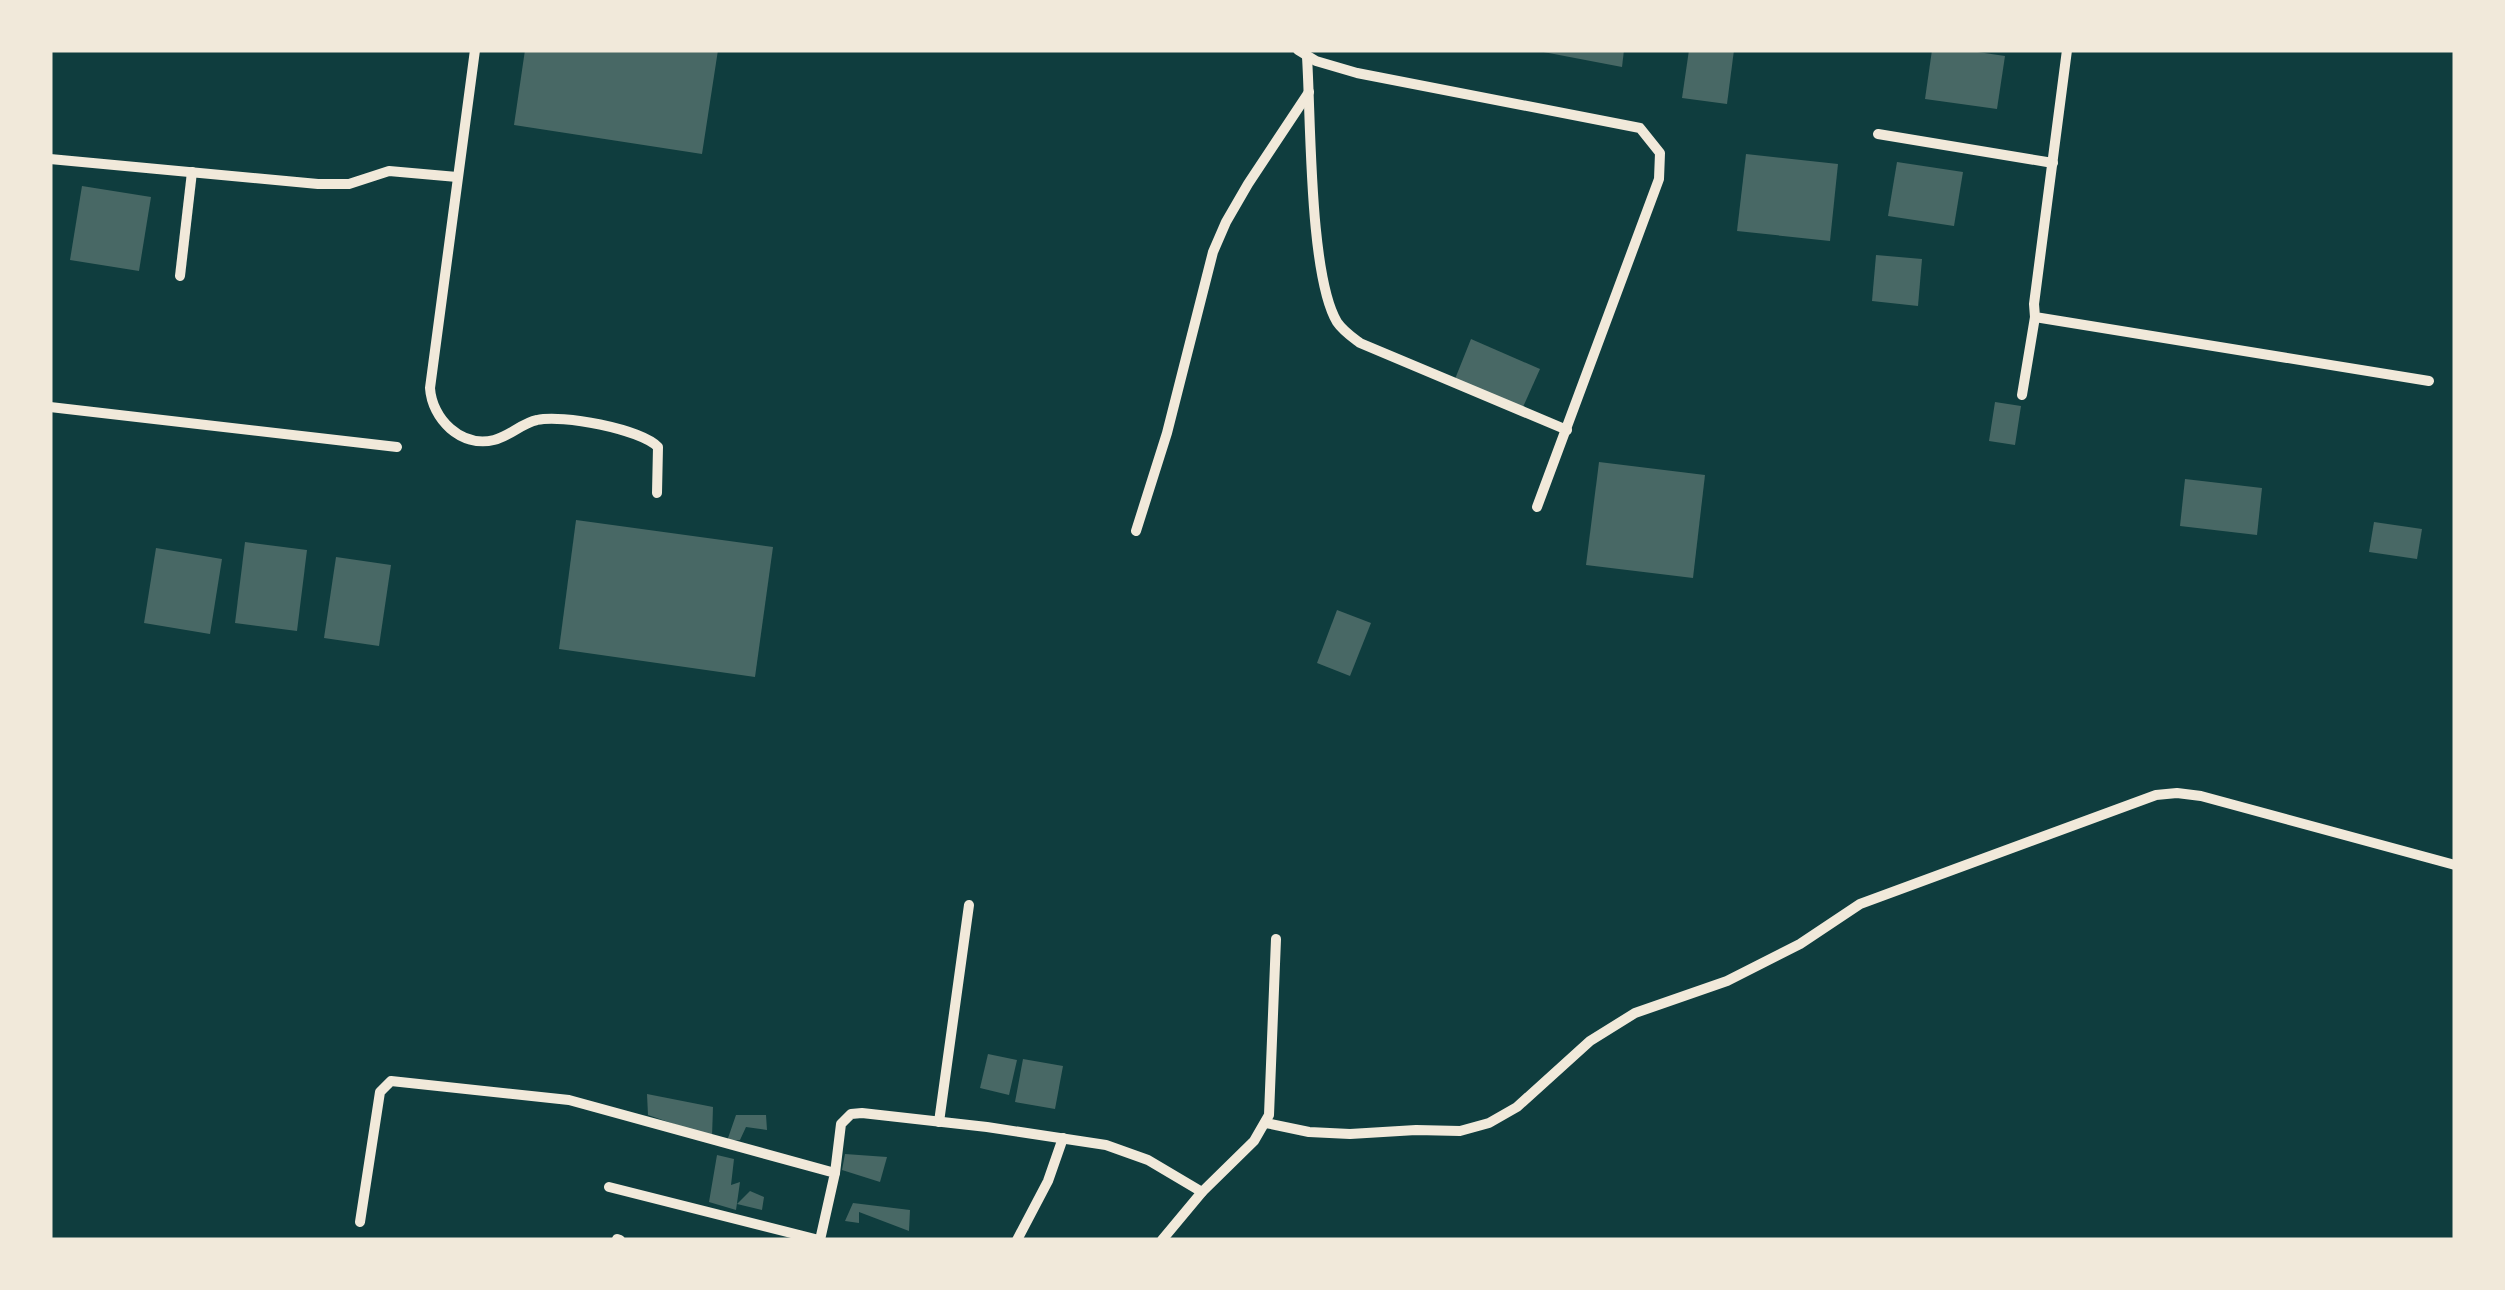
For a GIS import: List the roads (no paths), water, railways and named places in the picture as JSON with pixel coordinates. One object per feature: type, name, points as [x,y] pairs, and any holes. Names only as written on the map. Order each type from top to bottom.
[{"type":"street","points":[[475,50],[430,388],[435,412],[448,428],[466,438],[484,441],[506,436],[537,420],[550,419],[637,433],[658,447],[657,493]]},
{"type":"street","points":[[2022,395],[2036,317],[2034,304],[2068,50]]},
{"type":"street","points":[[1536,508],[1567,430],[1659,179],[1662,164],[1656,146],[1640,128],[1356,73],[1303,53],[1318,238],[1326,290],[1338,322],[1360,343],[1567,430]]},
{"type":"street","points":[[1136,531],[1167,433],[1213,252],[1241,196],[1309,92]]},
{"type":"street","points":[[1878,134],[2052,163]]},
{"type":"street","points":[[50,159],[336,185],[390,171],[457,177]]},
{"type":"street","points":[[180,276],[192,172]]},
{"type":"street","points":[[2036,317],[2428,381]]},
{"type":"street","points":[[50,408],[397,447]]},
{"type":"street","points":[[1266,1123],[1309,1132],[1350,1134],[1460,1131],[1489,1123],[1517,1107],[1590,1041],[1635,1013],[1727,981],[1800,944],[1849,910],[1889,892],[2156,795],[2201,796],[2455,865]]},
{"type":"street","points":[[939,1122],[969,904]]},
{"type":"street","points":[[1162,1240],[1266,1123],[1271,1106],[1276,939]]},
{"type":"street","points":[[360,1222],[380,1092],[392,1081],[569,1100],[835,1174]]},
{"type":"street","points":[[608,1187],[819,1240],[835,1174],[841,1124],[852,1114],[1106,1146],[1148,1160],[1202,1192]]},
{"type":"street","points":[[1018,1240],[1048,1181],[1062,1138]]}]
